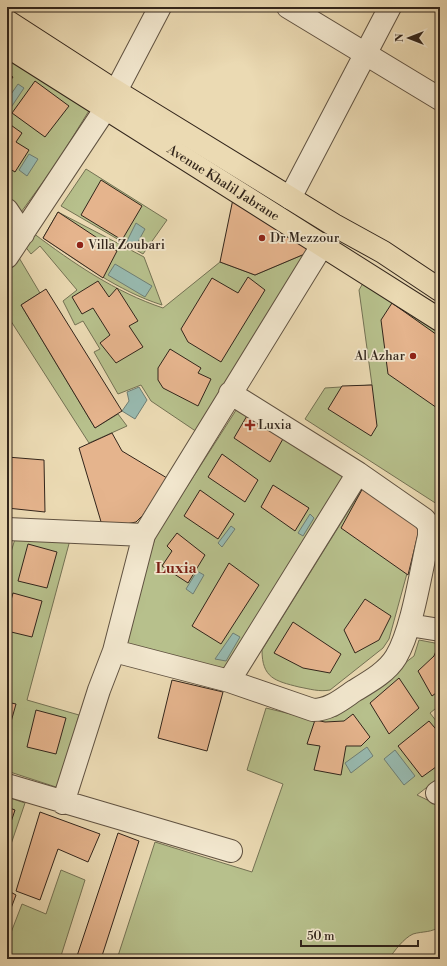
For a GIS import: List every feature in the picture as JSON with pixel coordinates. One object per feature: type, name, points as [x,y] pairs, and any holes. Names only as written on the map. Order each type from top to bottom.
[{"type":"main road","name":"Avenue Khalil Jabrane","points":[[7,21],[111,99],[323,244],[440,320]]},
{"type":"main road","name":"Avenue Khalil Jabrane","points":[[7,46],[111,99],[290,198],[383,252],[440,290]]},
{"type":"street","points":[[7,257],[111,99],[160,7]]},
{"type":"street","points":[[290,198],[390,7]]},
{"type":"street","points":[[302,11],[365,55],[440,99]]},
{"type":"street","points":[[7,210],[23,234]]},
{"type":"street","points":[[63,803],[99,690],[114,651],[144,535],[323,244]]},
{"type":"street","points":[[114,651],[229,681],[313,710],[320,710],[339,701],[382,672],[396,657],[409,625],[429,536],[429,525],[424,519],[358,473],[230,394]]},
{"type":"street","points":[[229,681],[358,473]]},
{"type":"street","points":[[7,529],[144,535]]},
{"type":"street","points":[[409,625],[440,630]]},
{"type":"street","points":[[7,785],[231,852]]},
{"type":"green space","points":[[7,58],[90,109],[56,164],[19,215],[7,198]]},
{"type":"green space","points":[[86,169],[167,220],[143,254],[61,206]]},
{"type":"green space","points":[[58,212],[144,257],[162,305],[115,284],[43,238]]},
{"type":"green space","points":[[33,233],[95,276],[128,294],[163,308],[220,262],[255,275],[307,253],[197,432],[151,401],[141,385],[118,394],[94,352],[100,349],[83,321],[75,325],[63,301],[77,290],[40,246],[31,254],[24,245]]},
{"type":"green space","points":[[18,256],[40,293],[21,305],[95,428],[118,414],[127,426],[89,443],[7,315],[7,271]]},
{"type":"green space","points":[[366,278],[440,325],[440,506],[305,419],[325,388],[372,385],[359,290]]},
{"type":"green space","points":[[240,404],[345,478],[227,669],[122,645],[156,535]]},
{"type":"green space","points":[[364,486],[420,526],[389,639],[383,648],[330,690],[322,691],[283,683],[272,677],[267,672],[264,667],[262,650]]},
{"type":"green space","points":[[15,539],[70,540],[27,700],[79,715],[59,788],[7,771],[7,565]]},
{"type":"green space","points":[[419,640],[440,644],[440,705],[430,713],[440,726],[440,777],[417,795],[440,806],[440,876],[437,881],[440,885],[440,926],[434,930],[413,934],[406,938],[389,959],[117,959],[155,842],[252,872],[283,784],[247,770],[266,708],[315,720],[337,716],[414,656]]},
{"type":"green space","points":[[7,797],[25,803],[7,856]]},
{"type":"green space","points":[[61,870],[85,880],[60,959],[7,959],[7,943],[22,904],[46,914]]},
{"type":"water","points":[[18,84],[24,88],[10,109],[7,106],[7,100]]},
{"type":"water","points":[[29,154],[38,159],[27,176],[19,170]]},
{"type":"water","points":[[136,223],[145,229],[134,249],[126,243]]},
{"type":"water","points":[[115,264],[152,286],[145,297],[108,275]]},
{"type":"water","points":[[139,387],[147,400],[135,419],[122,411],[129,401],[127,392]]},
{"type":"water","points":[[310,514],[314,518],[303,536],[298,533]]},
{"type":"water","points":[[231,526],[235,529],[222,547],[218,543]]},
{"type":"water","points":[[197,571],[204,575],[193,594],[186,589]]},
{"type":"water","points":[[233,633],[240,637],[226,661],[215,659]]},
{"type":"water","points":[[367,747],[373,756],[351,773],[345,763]]},
{"type":"water","points":[[395,750],[415,776],[404,785],[384,759]]},
{"type":"building","points":[[7,73],[13,77],[7,85]]},
{"type":"building","points":[[35,81],[69,106],[45,137],[12,113]]},
{"type":"building","points":[[8,123],[22,133],[16,142],[29,150],[15,172],[7,167]]},
{"type":"building","points":[[101,180],[142,206],[122,240],[81,215]]},
{"type":"building","name":"Dr Mezzour","points":[[233,199],[312,246],[307,253],[255,275],[220,262]]},
{"type":"building","name":"Villa Zoubari","points":[[58,212],[117,251],[103,278],[43,238]]},
{"type":"building","points":[[248,277],[265,290],[221,362],[188,342],[181,329],[212,278],[238,293]]},
{"type":"building","points":[[98,281],[109,297],[117,288],[138,321],[129,326],[143,347],[116,363],[100,343],[110,335],[93,308],[82,314],[72,297]]},
{"type":"building","points":[[46,289],[122,411],[95,428],[21,305]]},
{"type":"building","name":"Al Azhar","points":[[392,303],[440,337],[440,410],[388,374],[381,320]]},
{"type":"building","points":[[170,349],[201,368],[198,373],[211,379],[198,406],[163,388],[158,380],[158,368]]},
{"type":"building","points":[[372,385],[377,426],[371,436],[328,409],[342,386]]},
{"type":"building","points":[[248,414],[284,437],[270,462],[234,438]]},
{"type":"building","points":[[112,433],[122,451],[167,478],[143,515],[136,522],[121,525],[102,525],[79,448]]},
{"type":"building","points":[[222,454],[258,480],[245,502],[208,477]]},
{"type":"building","points":[[7,457],[44,460],[45,512],[7,508]]},
{"type":"building","points":[[273,485],[309,508],[295,531],[261,507]]},
{"type":"building","points":[[364,486],[420,526],[408,575],[341,528]]},
{"type":"building","points":[[200,490],[234,514],[218,539],[184,516]]},
{"type":"building","points":[[177,533],[205,555],[188,583],[162,566],[172,551],[167,546]]},
{"type":"building","points":[[28,544],[57,552],[47,588],[18,581]]},
{"type":"building","points":[[229,563],[259,585],[221,644],[192,626]]},
{"type":"building","points":[[13,593],[42,601],[32,637],[7,631],[7,615]]},
{"type":"building","points":[[365,599],[391,616],[379,640],[355,653],[344,630]]},
{"type":"building","points":[[293,622],[341,654],[330,673],[303,668],[274,653]]},
{"type":"building","points":[[436,651],[440,653],[440,690],[432,696],[418,671],[434,656]]},
{"type":"building","points":[[399,678],[419,708],[389,734],[370,703]]},
{"type":"building","points":[[172,680],[223,692],[207,751],[158,738]]},
{"type":"building","points":[[7,702],[16,704],[7,736]]},
{"type":"building","points":[[36,710],[66,718],[56,754],[27,747]]},
{"type":"building","points":[[353,714],[370,737],[361,746],[346,746],[341,775],[314,770],[320,746],[307,744],[315,720],[325,722],[344,721]]},
{"type":"building","points":[[429,721],[440,734],[440,764],[422,777],[398,746]]},
{"type":"building","points":[[7,807],[15,810],[7,834]]},
{"type":"building","points":[[40,812],[100,834],[88,862],[58,849],[40,900],[16,891]]},
{"type":"building","points":[[118,833],[139,841],[101,959],[76,959]]},
{"type":"building","points":[[7,890],[16,895],[7,919]]},
{"type":"place","name":"Dr Mezzour","points":[[262,238]]},
{"type":"place","name":"Villa Zoubari","points":[[80,245]]},
{"type":"place","name":"Al Azhar","points":[[413,356]]},
{"type":"place","name":"Luxia","points":[[250,425]]},
{"type":"district","name":"Luxia","points":[[176,568]]}]
